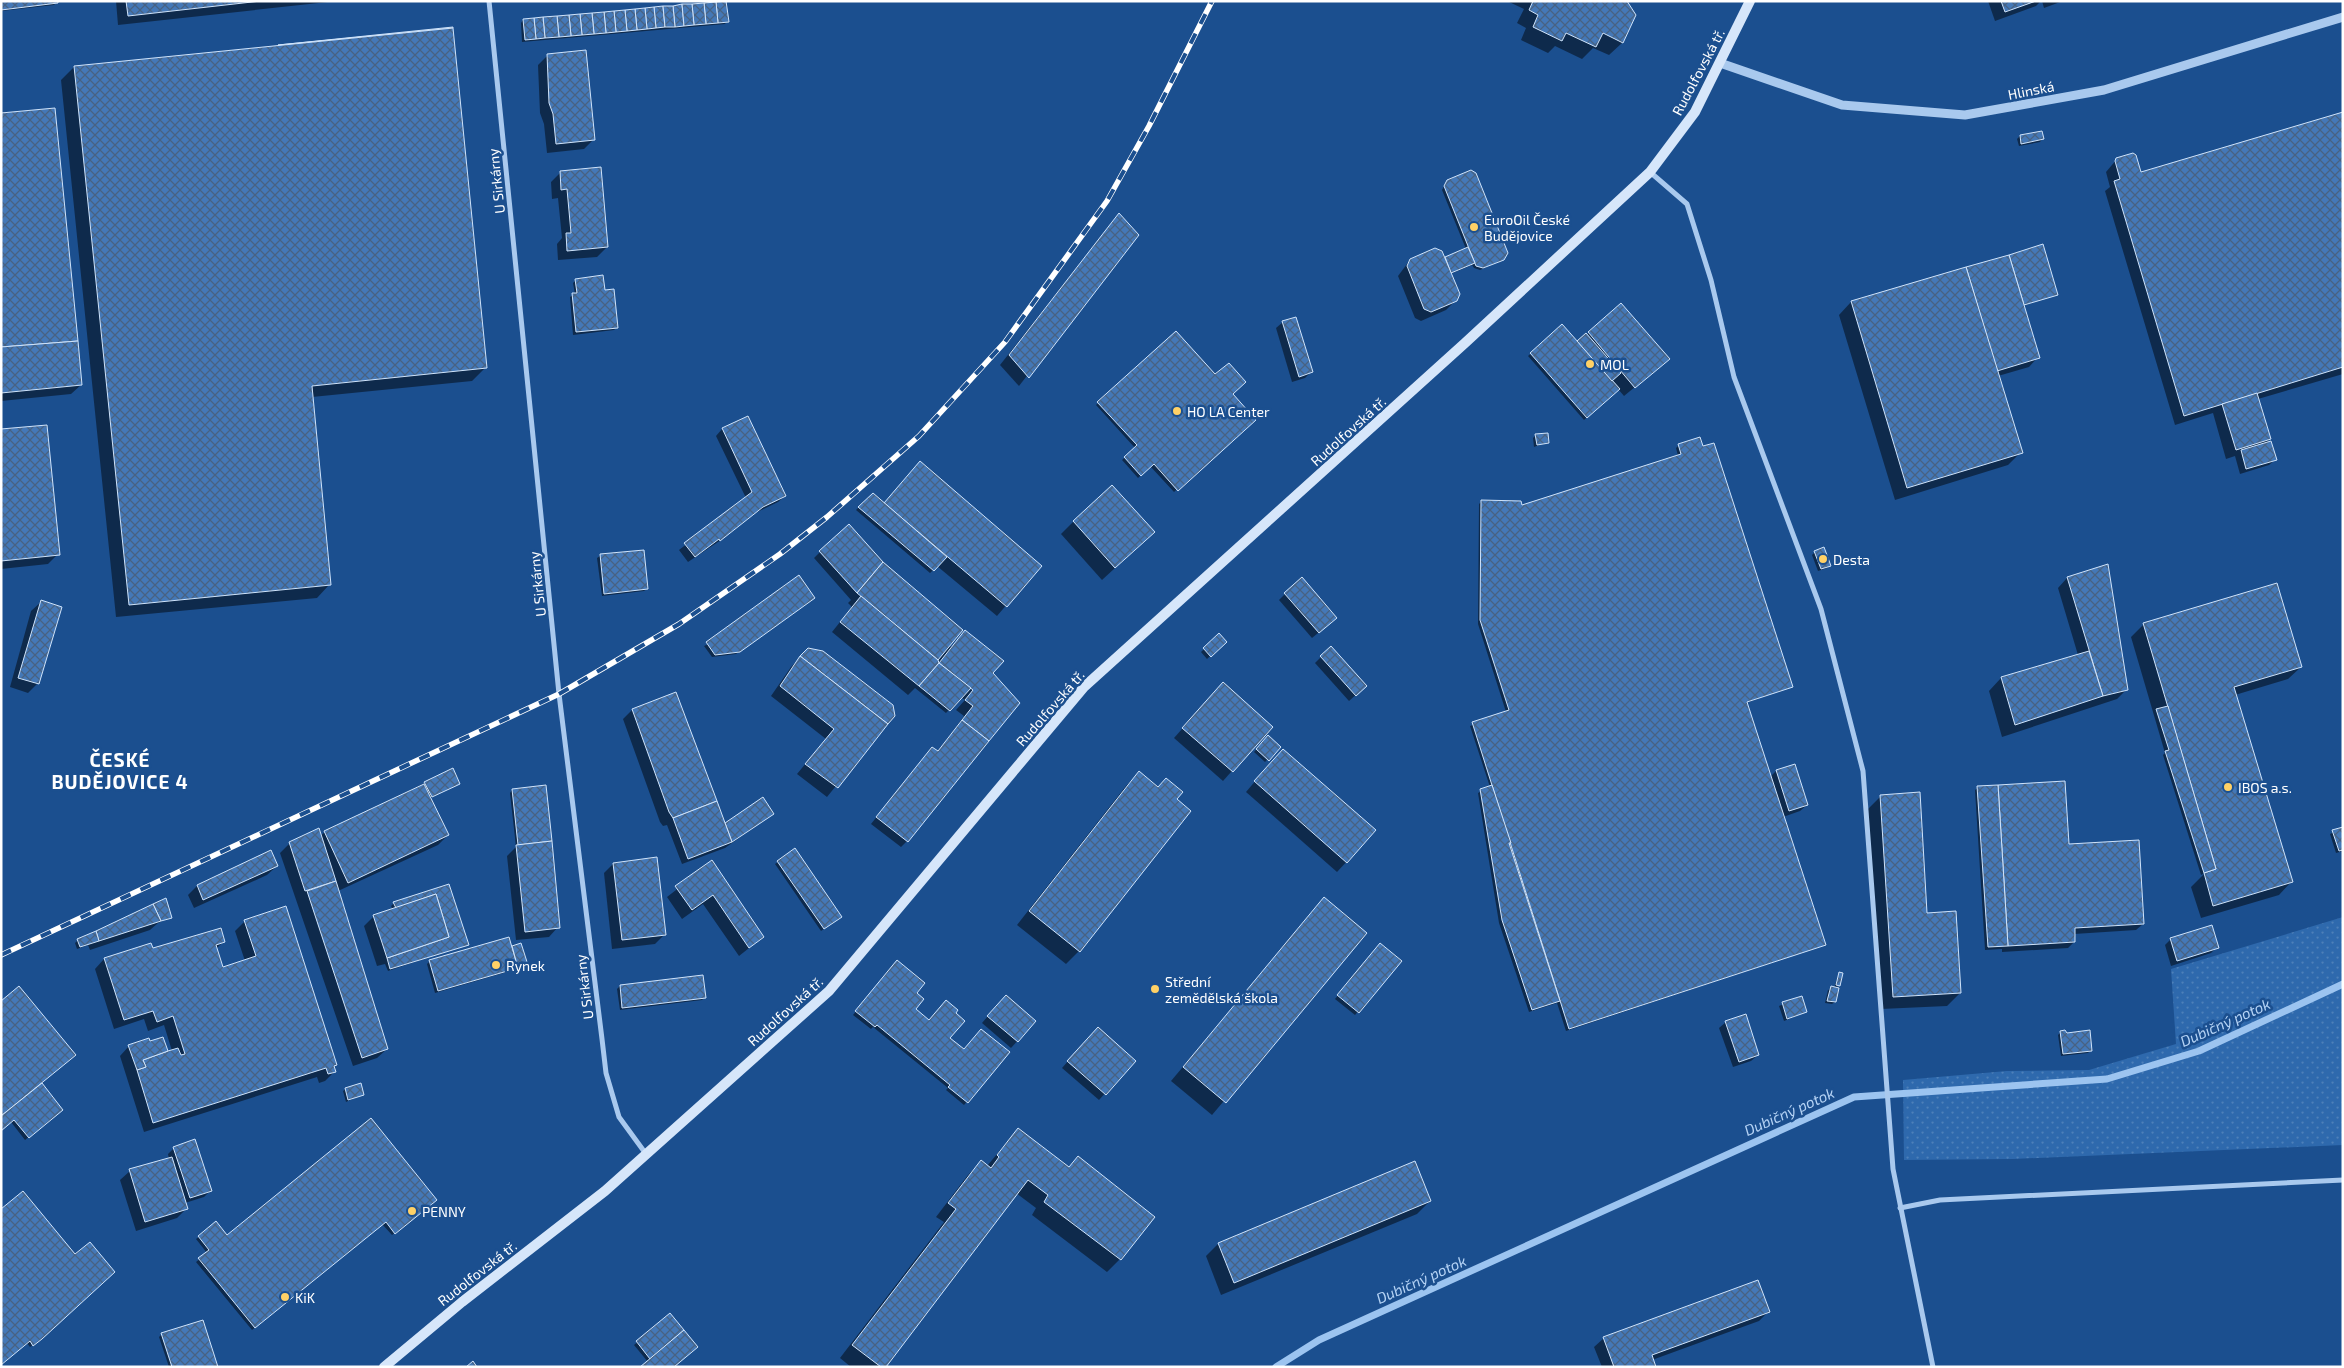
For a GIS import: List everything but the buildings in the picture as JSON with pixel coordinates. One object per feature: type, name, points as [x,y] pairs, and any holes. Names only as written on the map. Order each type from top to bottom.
[{"type":"main road","name":"Rudolfovská tř.","points":[[384,1367],[462,1302],[605,1191],[829,992],[1084,687],[1465,343],[1650,172],[1695,112],[1750,1]]},
{"type":"street","name":"U Sirkárny","points":[[489,1],[560,694],[606,1073],[619,1117],[646,1154]]},
{"type":"street","name":"Hlinská","points":[[1720,63],[1842,105],[1965,115],[2104,90],[2343,18]]},
{"type":"street","points":[[1650,172],[1687,204],[1712,280],[1734,377],[1821,608],[1863,771],[1893,1169],[1933,1367]]},
{"type":"street","points":[[1900,1208],[1940,1200],[2343,1180]]},
{"type":"shaded area","points":[[2343,917],[2343,1145],[2013,1159],[1904,1160],[1903,1080],[2007,1071],[2089,1070],[2176,1044],[2171,969]]},
{"type":"waterway","name":"Dubičný potok","points":[[1276,1367],[1319,1340],[1854,1097],[2107,1079],[2199,1051],[2343,984]]},
{"type":"railway","points":[[1,955],[559,694],[679,624],[780,554],[827,517],[919,436],[1005,342],[1107,201],[1149,126],[1212,1]]},
{"type":"place","name":"EuroOil České Budějovice","points":[[1474,227]]},
{"type":"place","name":"MOL","points":[[1590,364]]},
{"type":"place","name":"HO LA Center","points":[[1177,411]]},
{"type":"place","name":"Desta","points":[[1823,559]]},
{"type":"place","name":"IBOS a.s.","points":[[2228,787]]},
{"type":"place","name":"Rynek","points":[[496,965]]},
{"type":"place","name":"Střední zemědělská škola","points":[[1155,989]]},
{"type":"place","name":"PENNY","points":[[412,1211]]},
{"type":"place","name":"KiK","points":[[285,1297]]},
{"type":"district","name":"ČESKÉ BUDĚJOVICE 4","points":[[120,770]]}]
